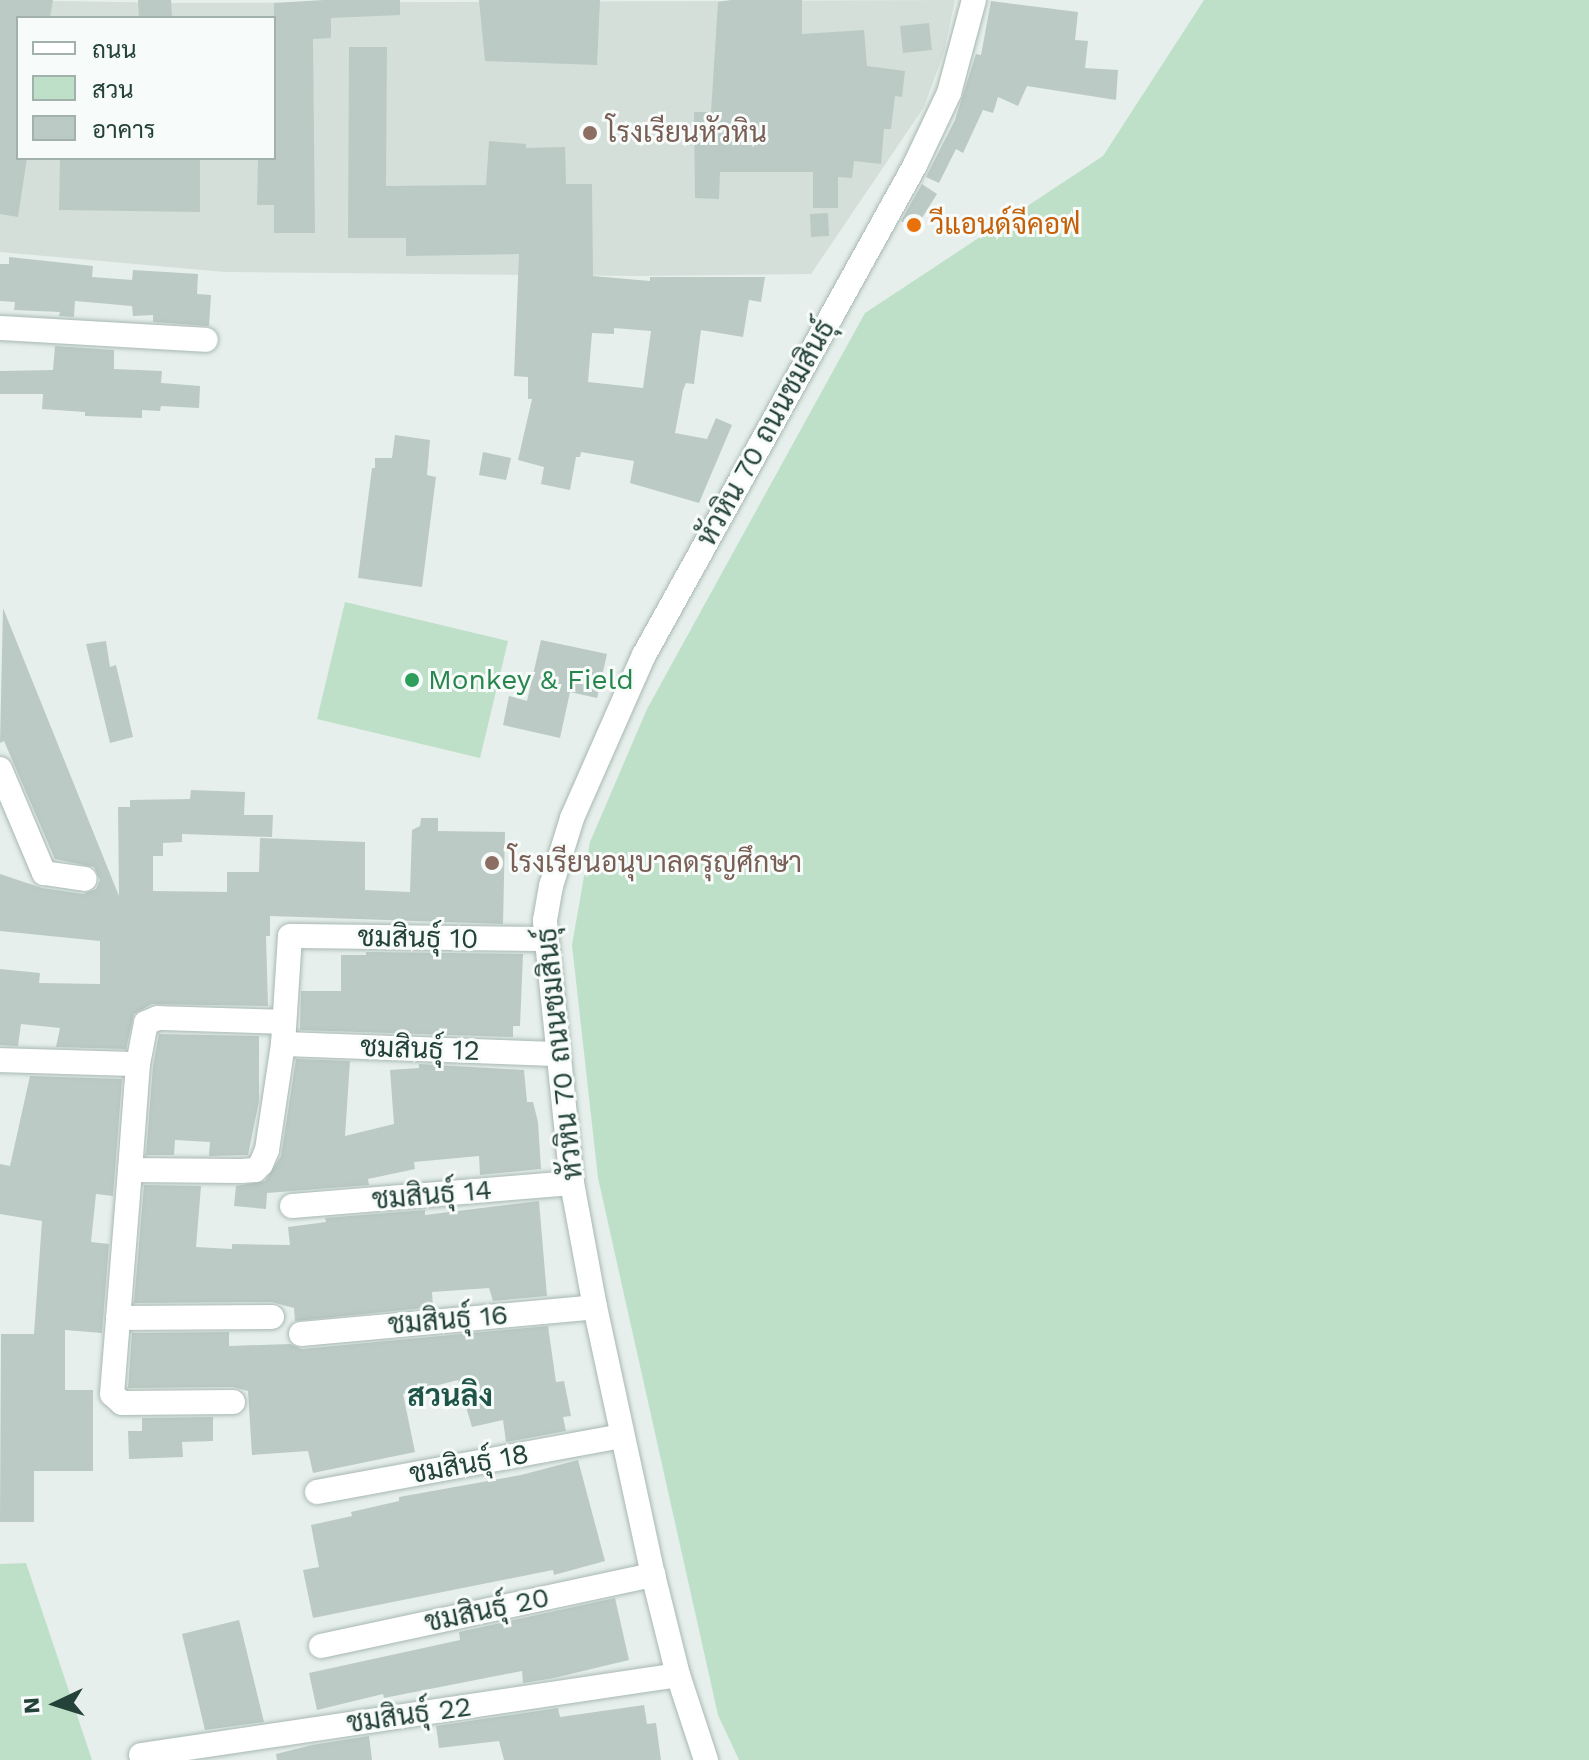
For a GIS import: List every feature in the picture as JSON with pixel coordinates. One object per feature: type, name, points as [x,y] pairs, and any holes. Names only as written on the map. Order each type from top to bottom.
[{"type":"street","name":"หัวหิน 70 ถนนชมสินธุ์","points":[[706,1760],[678,1675],[653,1575],[621,1436],[572,1183],[546,939],[551,886],[572,818],[644,655],[915,165],[949,93],[974,0]]},
{"type":"street","points":[[0,328],[206,340]]},
{"type":"street","points":[[0,769],[44,873],[85,879]]},
{"type":"street","points":[[0,821],[25,828]]},
{"type":"street","name":"ชมสินธุ์ 10","points":[[283,1033],[290,936],[546,939]]},
{"type":"street","name":"ชมสินธุ์ 12","points":[[138,1064],[146,1023],[158,1018],[283,1033],[556,1054]]},
{"type":"street","points":[[130,1170],[255,1170],[267,1150],[283,1033]]},
{"type":"street","points":[[0,1060],[138,1064],[112,1386],[116,1400],[233,1402]]},
{"type":"street","name":"ชมสินธุ์ 14","points":[[292,1206],[572,1183]]},
{"type":"street","name":"ชมสินธุ์ 16","points":[[301,1334],[595,1307]]},
{"type":"street","points":[[118,1318],[272,1317]]},
{"type":"street","name":"ชมสินธุ์ 18","points":[[317,1492],[621,1436]]},
{"type":"street","name":"ชมสินธุ์ 20","points":[[321,1646],[653,1575]]},
{"type":"street","name":"ชมสินธุ์ 22","points":[[141,1755],[678,1675]]},
{"type":"shaded area","name":"โรงเรียนหัวหิน","points":[[0,0],[176,3],[955,0],[944,52],[924,107],[811,274],[639,276],[225,272],[0,252]]},
{"type":"green space","points":[[1204,0],[1589,0],[1589,1760],[739,1760],[718,1715],[598,1178],[572,945],[590,842],[647,709],[865,313],[1103,156]]},
{"type":"green space","name":"Monkey & Field","points":[[345,602],[508,641],[480,758],[317,719]]},
{"type":"green space","points":[[26,1563],[92,1760],[0,1760],[0,1564]]},
{"type":"building","points":[[0,0],[53,0],[50,16],[16,16],[16,160],[27,160],[18,217],[0,214]]},
{"type":"building","points":[[138,0],[171,0],[172,16],[139,16]]},
{"type":"building","points":[[400,0],[400,15],[331,18],[331,38],[313,39],[315,233],[274,233],[274,205],[257,205],[258,160],[276,160],[274,3]]},
{"type":"building","points":[[479,0],[600,0],[597,65],[485,61]]},
{"type":"building","points":[[802,0],[802,34],[864,30],[867,66],[905,71],[902,97],[895,96],[891,129],[884,129],[881,164],[854,161],[852,178],[838,177],[838,208],[813,208],[813,172],[720,172],[719,199],[695,198],[694,112],[711,112],[718,2]]},
{"type":"building","points":[[991,1],[1078,12],[1075,40],[1088,41],[1085,68],[1118,70],[1116,100],[1027,86],[1018,106],[998,97],[993,113],[983,110],[963,153],[956,149],[939,183],[926,177],[955,120],[976,54],[981,55]]},
{"type":"building","points":[[929,23],[932,50],[903,53],[900,26]]},
{"type":"building","points":[[349,47],[387,47],[386,186],[486,185],[489,141],[526,144],[526,148],[565,147],[566,184],[592,184],[593,276],[650,281],[650,277],[765,277],[761,302],[749,300],[743,337],[701,330],[694,384],[686,383],[683,390],[675,433],[707,439],[716,418],[732,425],[699,503],[630,483],[634,461],[581,452],[580,457],[576,457],[570,490],[541,484],[544,467],[518,460],[532,399],[528,399],[528,377],[514,376],[519,254],[406,256],[406,238],[348,238]],"holes":[[[614,328],[651,331],[643,388],[588,382],[592,333],[614,334]]]},
{"type":"building","points":[[60,160],[200,160],[200,212],[59,210]]},
{"type":"building","points":[[922,184],[937,194],[915,229],[901,221]]},
{"type":"building","points":[[828,213],[829,236],[811,237],[810,214]]},
{"type":"building","points":[[9,257],[93,266],[92,277],[132,280],[133,270],[198,274],[197,294],[211,295],[209,326],[153,322],[153,315],[133,316],[132,306],[75,301],[74,317],[59,316],[60,312],[14,310],[15,302],[0,301],[0,264],[9,264]]},
{"type":"building","points":[[55,346],[114,350],[114,369],[162,371],[161,383],[200,386],[199,408],[161,406],[160,411],[142,410],[142,418],[85,416],[85,412],[42,409],[43,394],[0,394],[0,371],[53,370]]},
{"type":"building","points":[[395,435],[430,440],[427,475],[436,477],[422,587],[358,578],[372,468],[375,468],[375,458],[392,458]]},
{"type":"building","points":[[483,452],[511,458],[506,480],[479,475]]},
{"type":"building","points":[[3,608],[119,896],[118,807],[130,807],[130,800],[190,799],[191,790],[245,792],[244,815],[273,815],[272,837],[182,834],[182,842],[163,843],[163,856],[153,856],[153,891],[227,892],[227,872],[259,872],[260,838],[365,842],[365,890],[410,892],[412,830],[420,826],[421,818],[438,818],[438,831],[505,832],[503,924],[270,916],[270,936],[266,936],[268,1006],[152,1004],[134,1014],[126,1049],[56,1047],[60,1028],[21,1024],[18,1046],[0,1045],[0,969],[40,973],[39,983],[100,984],[100,941],[0,931],[0,874],[42,888],[83,894],[96,889],[100,880],[94,867],[55,859],[4,741],[0,743]]},
{"type":"building","points":[[541,640],[607,654],[597,698],[570,692],[560,738],[503,725],[509,696],[527,701]]},
{"type":"building","points":[[106,641],[110,667],[116,665],[133,737],[110,743],[86,644]]},
{"type":"building","points":[[366,952],[523,954],[520,1026],[513,1026],[513,1037],[300,1030],[301,991],[341,991],[341,955],[366,955]]},
{"type":"building","points":[[159,1034],[259,1036],[259,1101],[248,1155],[209,1156],[210,1142],[175,1140],[174,1155],[146,1155],[153,1066]]},
{"type":"building","points":[[296,1059],[350,1061],[345,1136],[394,1124],[390,1070],[419,1068],[419,1064],[524,1070],[527,1102],[533,1102],[538,1122],[541,1169],[480,1175],[479,1156],[414,1162],[415,1169],[368,1179],[369,1185],[267,1193],[266,1209],[234,1206],[236,1186],[265,1181],[281,1156]]},
{"type":"building","points":[[30,1076],[122,1079],[113,1196],[96,1194],[91,1242],[109,1244],[102,1333],[65,1330],[65,1390],[93,1390],[93,1471],[34,1471],[34,1522],[0,1522],[1,1334],[34,1334],[42,1221],[0,1214],[0,1164],[10,1166]]},
{"type":"building","points":[[144,1185],[201,1186],[196,1247],[232,1249],[232,1244],[290,1245],[288,1227],[326,1222],[325,1218],[425,1210],[425,1215],[539,1201],[547,1296],[493,1301],[489,1288],[432,1292],[433,1307],[295,1321],[294,1308],[272,1302],[134,1303]]},
{"type":"building","points":[[548,1326],[556,1382],[564,1381],[571,1416],[563,1417],[566,1431],[506,1442],[503,1420],[472,1427],[458,1380],[403,1394],[415,1452],[313,1473],[308,1451],[252,1455],[248,1391],[233,1387],[128,1388],[132,1333],[229,1332],[229,1346],[290,1344],[302,1349]]},
{"type":"building","points":[[213,1417],[213,1441],[182,1442],[183,1457],[129,1459],[128,1431],[142,1431],[142,1418]]},
{"type":"building","points":[[578,1460],[605,1561],[554,1575],[553,1570],[313,1618],[303,1570],[319,1567],[311,1525],[352,1516],[351,1512],[399,1501],[399,1497],[521,1475]]},
{"type":"building","points":[[615,1598],[629,1660],[523,1683],[522,1671],[384,1698],[383,1694],[317,1710],[309,1673],[460,1640],[459,1632]]},
{"type":"building","points":[[239,1620],[264,1722],[205,1730],[182,1634]]},
{"type":"building","points":[[644,1705],[647,1724],[656,1723],[661,1760],[504,1760],[499,1741],[439,1748],[436,1726],[558,1708],[560,1717]]},
{"type":"building","points":[[369,1736],[372,1760],[277,1760],[276,1754]]},
{"type":"place","name":"โรงเรียนหัวหิน","points":[[590,133]]},
{"type":"place","name":"วีแอนด์จีคอฟ","points":[[914,225]]},
{"type":"place","name":"Monkey & Field","points":[[412,680]]},
{"type":"place","name":"โรงเรียนอนุบาลดรุญศึกษา","points":[[492,863]]},
{"type":"district","name":"สวนลิง","points":[[450,1396]]}]
